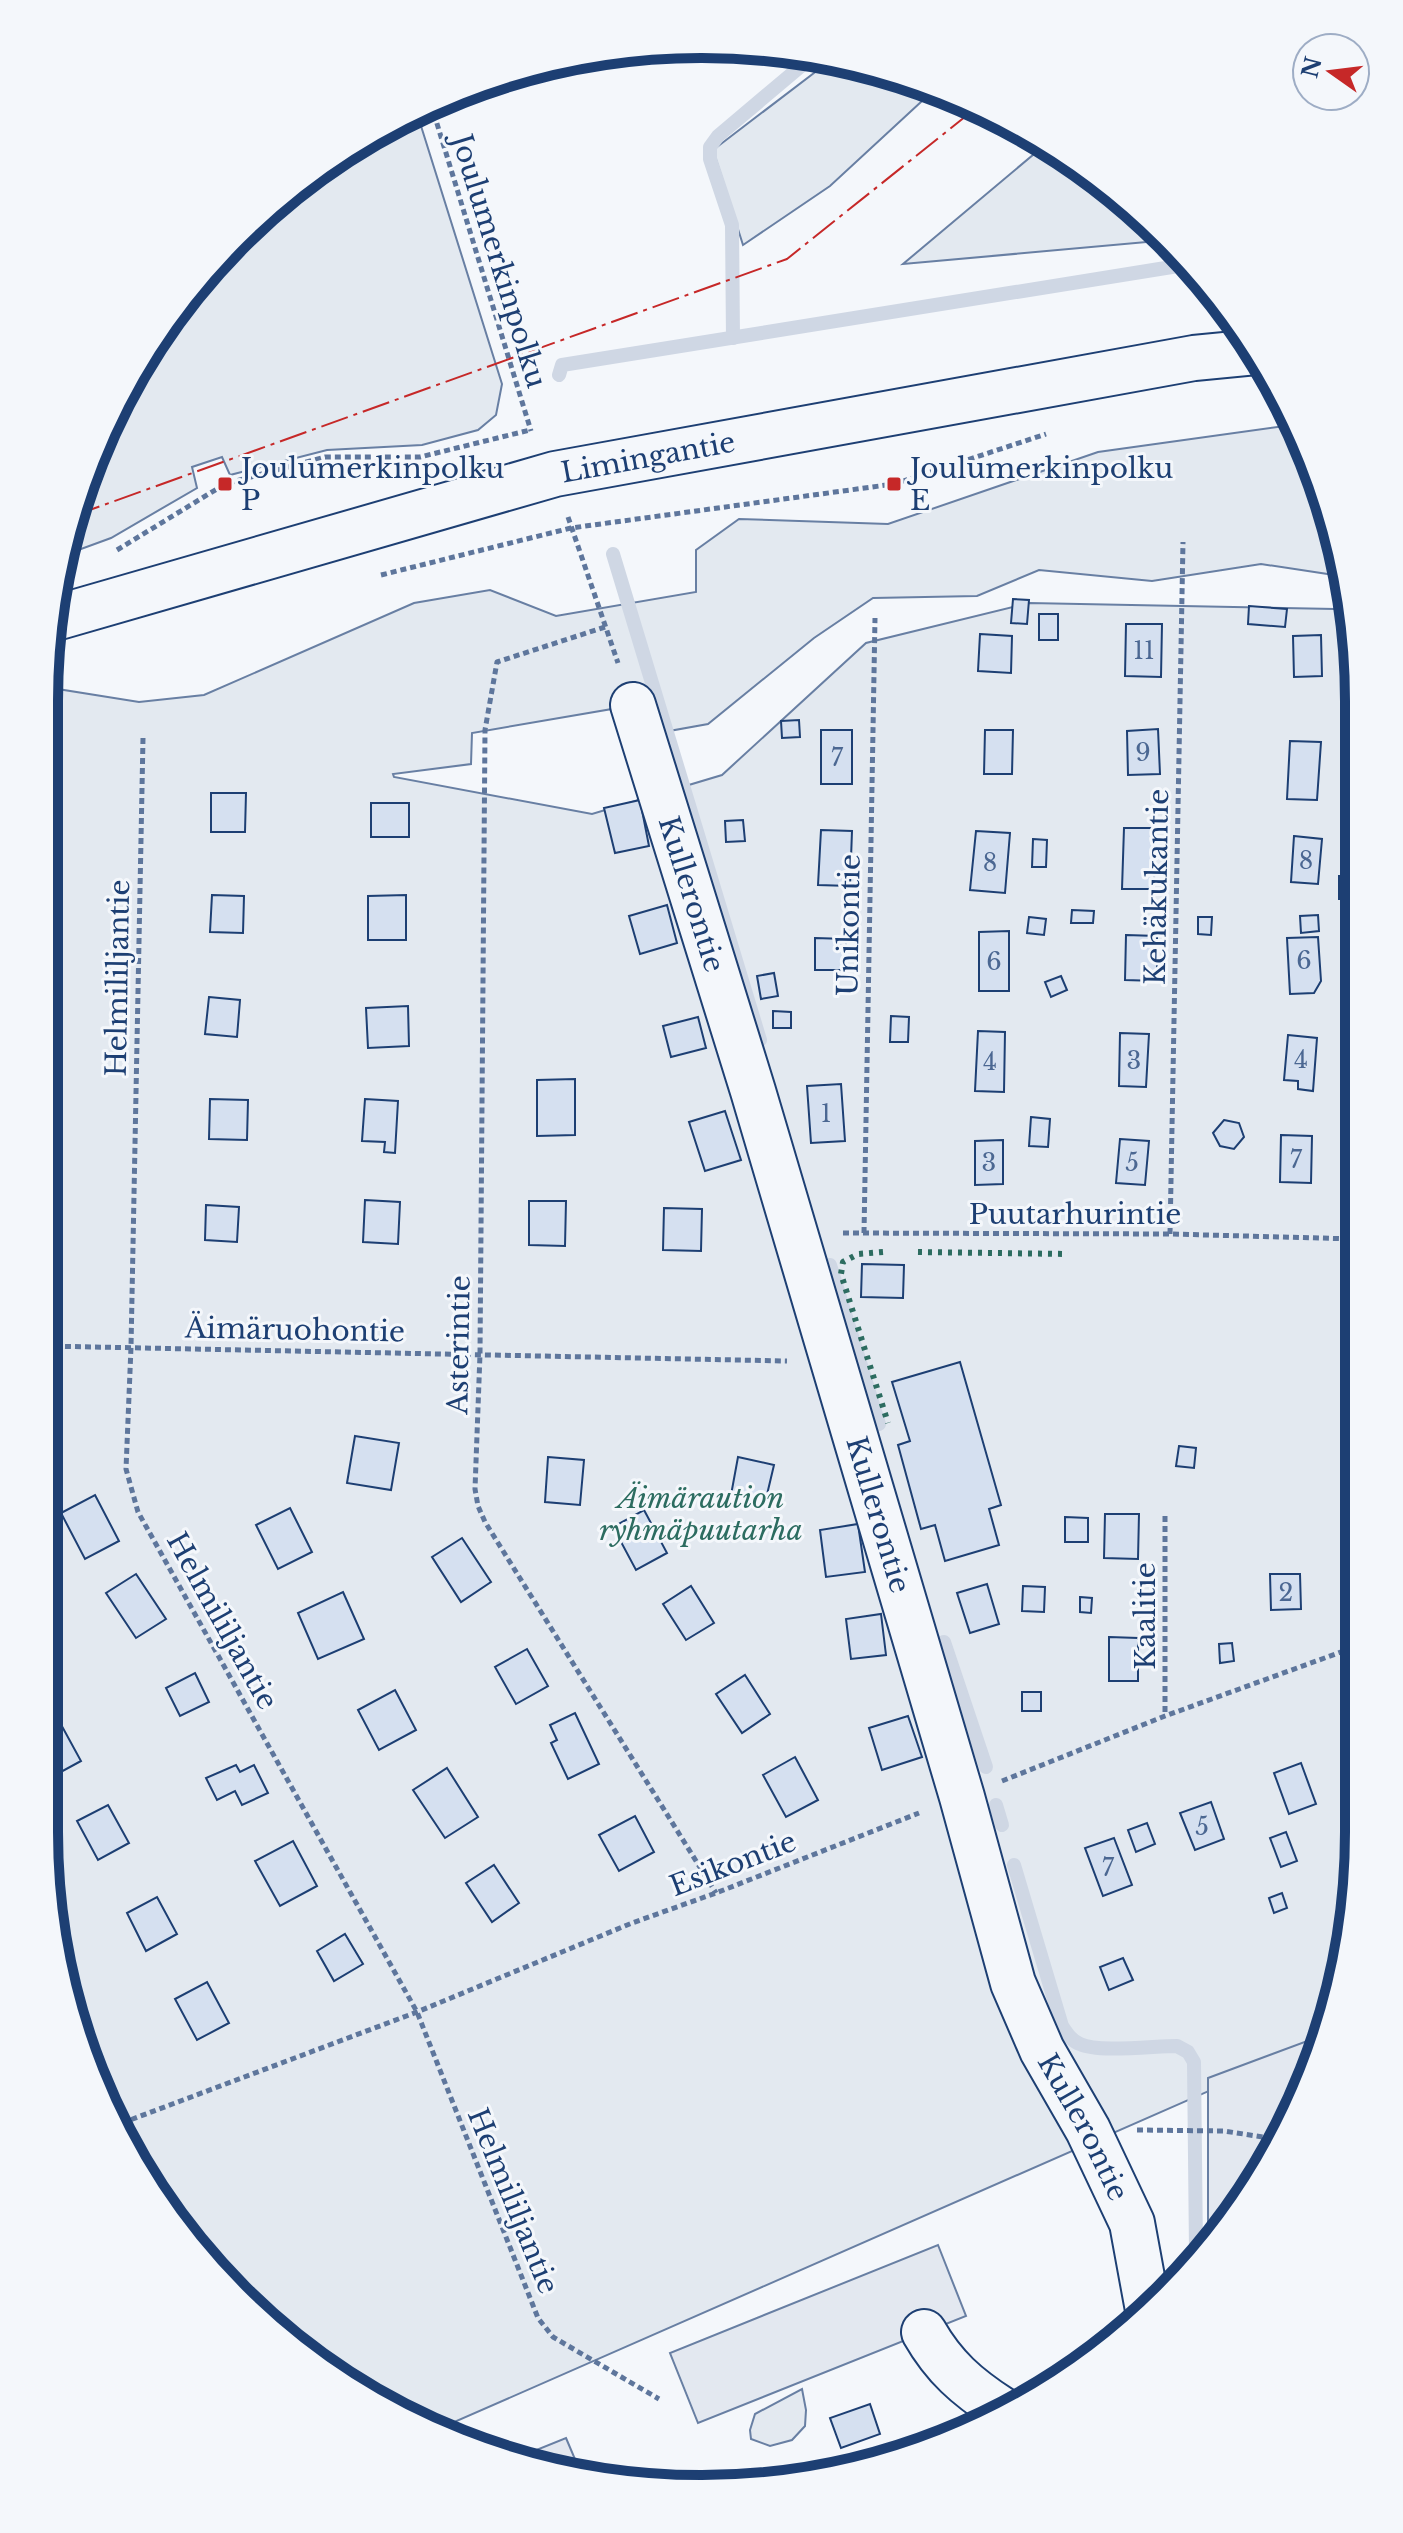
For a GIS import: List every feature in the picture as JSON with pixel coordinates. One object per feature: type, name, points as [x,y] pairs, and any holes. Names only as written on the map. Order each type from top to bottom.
[{"type":"main road","name":"Limingantie","points":[[64,615],[555,474],[1194,358],[1243,353]]},
{"type":"main road","name":"Kullerontie","points":[[633,705],[753,1091],[962,1797],[1013,1983],[1042,2050],[1088,2130],[1132,2223],[1146,2297]]},
{"type":"main road","points":[[924,2332],[939,2358],[972,2391],[994,2405]]},
{"type":"path","name":"Joulumerkinpolku","points":[[435,116],[530,430]]},
{"type":"path","points":[[375,577],[571,528],[894,484],[1053,432]]},
{"type":"path","points":[[571,528],[633,705]]},
{"type":"path","name":"Kehäkukantie","points":[[1170,1234],[1183,542]]},
{"type":"path","name":"Unikontie","points":[[864,1233],[875,618]]},
{"type":"path","name":"Asterintie","points":[[605,627],[497,662],[485,730],[480,1354],[475,1489],[485,1522],[716,1893]]},
{"type":"path","name":"Helmililjantie","points":[[143,738],[126,1469],[130,1490],[138,1512],[417,2012],[538,2318],[553,2337],[659,2399]]},
{"type":"path","name":"Puutarhurintie","points":[[794,1233],[1170,1234],[1345,1239]]},
{"type":"path","name":"Äimäruohontie","points":[[58,1346],[832,1362]]},
{"type":"path","name":"Kaalitie","points":[[1165,1516],[1165,1716]]},
{"type":"path","name":"Esikontie","points":[[127,2121],[417,2012],[632,1923],[1345,1649]]},
{"type":"path","points":[[1171,2130],[1224,2131],[1263,2137]]},
{"type":"green space","points":[[819,69],[925,98],[830,186],[743,245],[713,150]]},
{"type":"green space","points":[[420,123],[502,384],[496,415],[478,430],[422,445],[327,450],[230,475],[222,457],[192,467],[197,488],[111,538],[76,551],[92,495],[124,417],[166,344],[191,310],[246,246],[310,191],[344,166]]},
{"type":"green space","points":[[1036,152],[1093,191],[1152,242],[903,264]]},
{"type":"green space","name":"Äimäraution ryhmäpuutarha","points":[[1283,426],[1311,495],[1333,575],[1261,564],[1152,581],[1039,570],[977,596],[873,598],[814,638],[708,724],[669,731],[659,701],[472,733],[471,764],[393,774],[394,777],[592,814],[722,775],[866,643],[1029,603],[1338,611],[1345,702],[1345,1832],[1344,1874],[1333,1957],[1311,2038],[1307,2048],[450,2424],[380,2389],[310,2342],[246,2287],[191,2223],[166,2189],[124,2116],[92,2038],[70,1957],[59,1874],[58,1832],[58,689],[139,702],[204,695],[414,603],[490,590],[556,616],[696,592],[696,550],[739,519],[888,524],[1098,452]]},
{"type":"green space","points":[[802,2389],[805,2426],[792,2440],[770,2446],[751,2439],[750,2430],[755,2414]]},
{"type":"shaded area","points":[[1310,2040],[1279,2116],[1259,2153],[1208,2228],[1208,2078]]},
{"type":"shaded area","points":[[938,2245],[966,2316],[698,2423],[670,2353]]},
{"type":"shaded area","points":[[566,2438],[577,2463],[535,2453],[531,2452]]},
{"type":"building","points":[[1013,599],[1029,600],[1027,624],[1011,623]]},
{"type":"building","points":[[1249,606],[1287,609],[1285,627],[1248,624]]},
{"type":"building","points":[[1039,614],[1058,614],[1058,640],[1039,640]]},
{"type":"building","points":[[1126,624],[1162,624],[1161,677],[1125,676]]},
{"type":"building","points":[[980,634],[1012,636],[1011,673],[978,671]]},
{"type":"building","points":[[1321,635],[1322,676],[1294,677],[1293,636]]},
{"type":"building","points":[[799,720],[800,737],[782,738],[781,721]]},
{"type":"building","points":[[1158,729],[1160,774],[1128,775],[1127,731]]},
{"type":"building","points":[[821,730],[852,730],[852,784],[821,784]]},
{"type":"building","points":[[985,730],[1013,730],[1012,774],[984,774]]},
{"type":"building","points":[[1290,741],[1321,742],[1317,800],[1287,799]]},
{"type":"building","points":[[211,793],[246,793],[245,832],[211,832]]},
{"type":"building","points":[[640,800],[649,846],[615,853],[604,808]]},
{"type":"building","points":[[371,803],[409,803],[409,837],[371,837]]},
{"type":"building","points":[[743,820],[745,841],[726,842],[725,821]]},
{"type":"building","points":[[1124,828],[1155,828],[1154,889],[1122,889]]},
{"type":"building","points":[[821,830],[852,831],[850,886],[818,885]]},
{"type":"building","points":[[976,831],[1010,833],[1005,893],[970,890]]},
{"type":"building","points":[[1294,836],[1322,839],[1318,884],[1291,882]]},
{"type":"building","points":[[1033,839],[1047,840],[1046,867],[1032,867]]},
{"type":"building","points":[[1339,876],[1345,876],[1345,899],[1339,899]]},
{"type":"building","points":[[212,895],[244,896],[243,933],[210,932]]},
{"type":"building","points":[[406,895],[406,940],[368,940],[368,896]]},
{"type":"building","points":[[667,905],[677,943],[640,954],[629,916]]},
{"type":"building","points":[[1072,910],[1094,911],[1093,923],[1071,923]]},
{"type":"building","points":[[1318,915],[1319,931],[1301,933],[1300,916]]},
{"type":"building","points":[[1029,917],[1046,919],[1044,935],[1027,933]]},
{"type":"building","points":[[1198,917],[1212,917],[1211,935],[1198,934]]},
{"type":"building","points":[[1009,931],[1009,991],[979,991],[979,932]]},
{"type":"building","points":[[1126,935],[1157,936],[1157,981],[1125,980]]},
{"type":"building","points":[[1318,937],[1321,981],[1314,993],[1290,994],[1287,938]]},
{"type":"building","points":[[815,938],[846,939],[846,970],[815,970]]},
{"type":"building","points":[[774,973],[778,996],[761,999],[757,976]]},
{"type":"building","points":[[1061,976],[1067,990],[1051,997],[1045,982]]},
{"type":"building","points":[[209,997],[240,1000],[237,1037],[205,1034]]},
{"type":"building","points":[[408,1006],[409,1046],[368,1048],[366,1008]]},
{"type":"building","points":[[773,1011],[791,1012],[791,1028],[773,1028]]},
{"type":"building","points":[[891,1016],[909,1017],[908,1042],[890,1042]]},
{"type":"building","points":[[698,1017],[706,1048],[671,1057],[663,1026]]},
{"type":"building","points":[[978,1031],[1005,1032],[1004,1092],[975,1091]]},
{"type":"building","points":[[1120,1033],[1149,1034],[1146,1087],[1119,1086]]},
{"type":"building","points":[[1288,1035],[1317,1038],[1313,1091],[1298,1089],[1298,1081],[1284,1080]]},
{"type":"building","points":[[575,1079],[575,1135],[537,1136],[537,1080]]},
{"type":"building","points":[[841,1084],[845,1141],[811,1143],[807,1086]]},
{"type":"building","points":[[210,1099],[248,1100],[247,1140],[209,1139]]},
{"type":"building","points":[[365,1099],[398,1101],[395,1153],[384,1152],[385,1142],[362,1141]]},
{"type":"building","points":[[725,1111],[741,1160],[705,1171],[689,1122]]},
{"type":"building","points":[[1031,1117],[1050,1119],[1048,1147],[1029,1146]]},
{"type":"building","points":[[1224,1120],[1239,1123],[1244,1137],[1234,1149],[1220,1146],[1213,1133]]},
{"type":"building","points":[[1281,1135],[1312,1136],[1311,1183],[1280,1182]]},
{"type":"building","points":[[1120,1139],[1149,1141],[1145,1185],[1116,1183]]},
{"type":"building","points":[[1003,1140],[1003,1184],[975,1185],[975,1141]]},
{"type":"building","points":[[365,1200],[400,1202],[398,1244],[363,1242]]},
{"type":"building","points":[[529,1201],[566,1201],[565,1246],[529,1245]]},
{"type":"building","points":[[206,1205],[239,1207],[237,1242],[205,1240]]},
{"type":"building","points":[[664,1208],[702,1209],[701,1251],[663,1250]]},
{"type":"building","points":[[862,1264],[904,1265],[903,1298],[861,1297]]},
{"type":"building","points":[[960,1362],[1001,1505],[989,1509],[999,1545],[945,1561],[935,1525],[921,1529],[898,1445],[910,1441],[892,1382]]},
{"type":"building","points":[[355,1436],[399,1443],[391,1490],[347,1483]]},
{"type":"building","points":[[1179,1446],[1196,1448],[1194,1468],[1176,1466]]},
{"type":"building","points":[[548,1457],[584,1460],[580,1505],[545,1502]]},
{"type":"building","points":[[738,1457],[774,1465],[765,1503],[731,1495]]},
{"type":"building","points":[[95,1495],[119,1541],[85,1559],[61,1513]]},
{"type":"building","points":[[290,1508],[312,1552],[278,1569],[256,1525]]},
{"type":"building","points":[[644,1510],[667,1553],[636,1570],[613,1527]]},
{"type":"building","points":[[1105,1514],[1139,1514],[1138,1559],[1104,1558]]},
{"type":"building","points":[[1065,1517],[1088,1518],[1088,1542],[1065,1542]]},
{"type":"building","points":[[858,1524],[865,1572],[826,1577],[820,1530]]},
{"type":"building","points":[[462,1538],[491,1582],[461,1602],[432,1557]]},
{"type":"building","points":[[136,1574],[166,1619],[136,1638],[106,1593]]},
{"type":"building","points":[[1270,1574],[1300,1574],[1301,1609],[1271,1610]]},
{"type":"building","points":[[987,1584],[999,1624],[970,1633],[957,1593]]},
{"type":"building","points":[[691,1586],[714,1623],[686,1640],[663,1604]]},
{"type":"building","points":[[1023,1586],[1045,1587],[1044,1612],[1022,1611]]},
{"type":"building","points":[[343,1592],[364,1639],[318,1659],[298,1613]]},
{"type":"building","points":[[1080,1597],[1092,1598],[1091,1613],[1080,1612]]},
{"type":"building","points":[[881,1614],[886,1655],[851,1659],[846,1619]]},
{"type":"building","points":[[1109,1637],[1138,1638],[1138,1681],[1109,1681]]},
{"type":"building","points":[[1232,1643],[1234,1661],[1220,1663],[1219,1644]]},
{"type":"building","points":[[527,1649],[548,1686],[516,1704],[495,1667]]},
{"type":"building","points":[[195,1673],[209,1702],[180,1716],[166,1688]]},
{"type":"building","points":[[745,1675],[770,1714],[742,1733],[716,1694]]},
{"type":"building","points":[[395,1690],[416,1730],[379,1750],[358,1710]]},
{"type":"building","points":[[1022,1692],[1041,1692],[1041,1711],[1022,1711]]},
{"type":"building","points":[[575,1713],[599,1764],[568,1779],[551,1743],[557,1740],[550,1725]]},
{"type":"building","points":[[908,1716],[922,1757],[882,1770],[869,1728]]},
{"type":"building","points":[[58,1719],[81,1761],[58,1774]]},
{"type":"building","points":[[795,1757],[818,1800],[786,1817],[763,1775]]},
{"type":"building","points":[[1301,1763],[1316,1804],[1289,1814],[1274,1773]]},
{"type":"building","points":[[236,1765],[240,1772],[254,1765],[268,1793],[242,1805],[235,1791],[217,1800],[206,1778]]},
{"type":"building","points":[[447,1768],[478,1817],[445,1838],[413,1790]]},
{"type":"building","points":[[1211,1802],[1224,1839],[1195,1850],[1180,1813]]},
{"type":"building","points":[[108,1805],[129,1843],[98,1860],[77,1821]]},
{"type":"building","points":[[635,1816],[654,1852],[619,1871],[599,1835]]},
{"type":"building","points":[[1147,1823],[1155,1844],[1136,1852],[1128,1830]]},
{"type":"building","points":[[1286,1832],[1297,1861],[1281,1867],[1270,1838]]},
{"type":"building","points":[[1114,1838],[1132,1885],[1103,1896],[1085,1848]]},
{"type":"building","points":[[293,1841],[317,1886],[280,1906],[255,1861]]},
{"type":"building","points":[[494,1865],[519,1903],[492,1922],[466,1883]]},
{"type":"building","points":[[1282,1893],[1287,1908],[1274,1913],[1269,1898]]},
{"type":"building","points":[[157,1897],[177,1934],[146,1951],[127,1913]]},
{"type":"building","points":[[345,1934],[363,1964],[334,1981],[317,1951]]},
{"type":"building","points":[[1123,1958],[1133,1980],[1109,1990],[1100,1967]]},
{"type":"building","points":[[207,1982],[229,2023],[197,2040],[175,1999]]},
{"type":"building","points":[[870,2404],[880,2434],[841,2448],[830,2418]]},
{"type":"waterway","points":[[733,338],[732,225],[710,159],[710,147],[718,136],[801,66]]},
{"type":"waterway","points":[[559,375],[562,365],[1175,266]]},
{"type":"waterway","points":[[613,554],[760,1040]]},
{"type":"waterway","points":[[830,1265],[879,1424]]},
{"type":"waterway","points":[[944,1642],[986,1767]]},
{"type":"waterway","points":[[996,1805],[1002,1825]]},
{"type":"waterway","points":[[1014,1865],[1062,2026],[1074,2041],[1100,2048],[1177,2046],[1188,2052],[1194,2062],[1196,2243]]},
{"type":"hedge","points":[[883,1252],[858,1254],[843,1262],[841,1274],[888,1423]]},
{"type":"hedge","points":[[918,1252],[1068,1254]]},
{"type":"power","points":[[87,511],[787,259],[967,115]]},
{"type":"place","name":"Joulumerkinpolku P","points":[[225,484]]},
{"type":"place","name":"Joulumerkinpolku E","points":[[894,484]]}]
